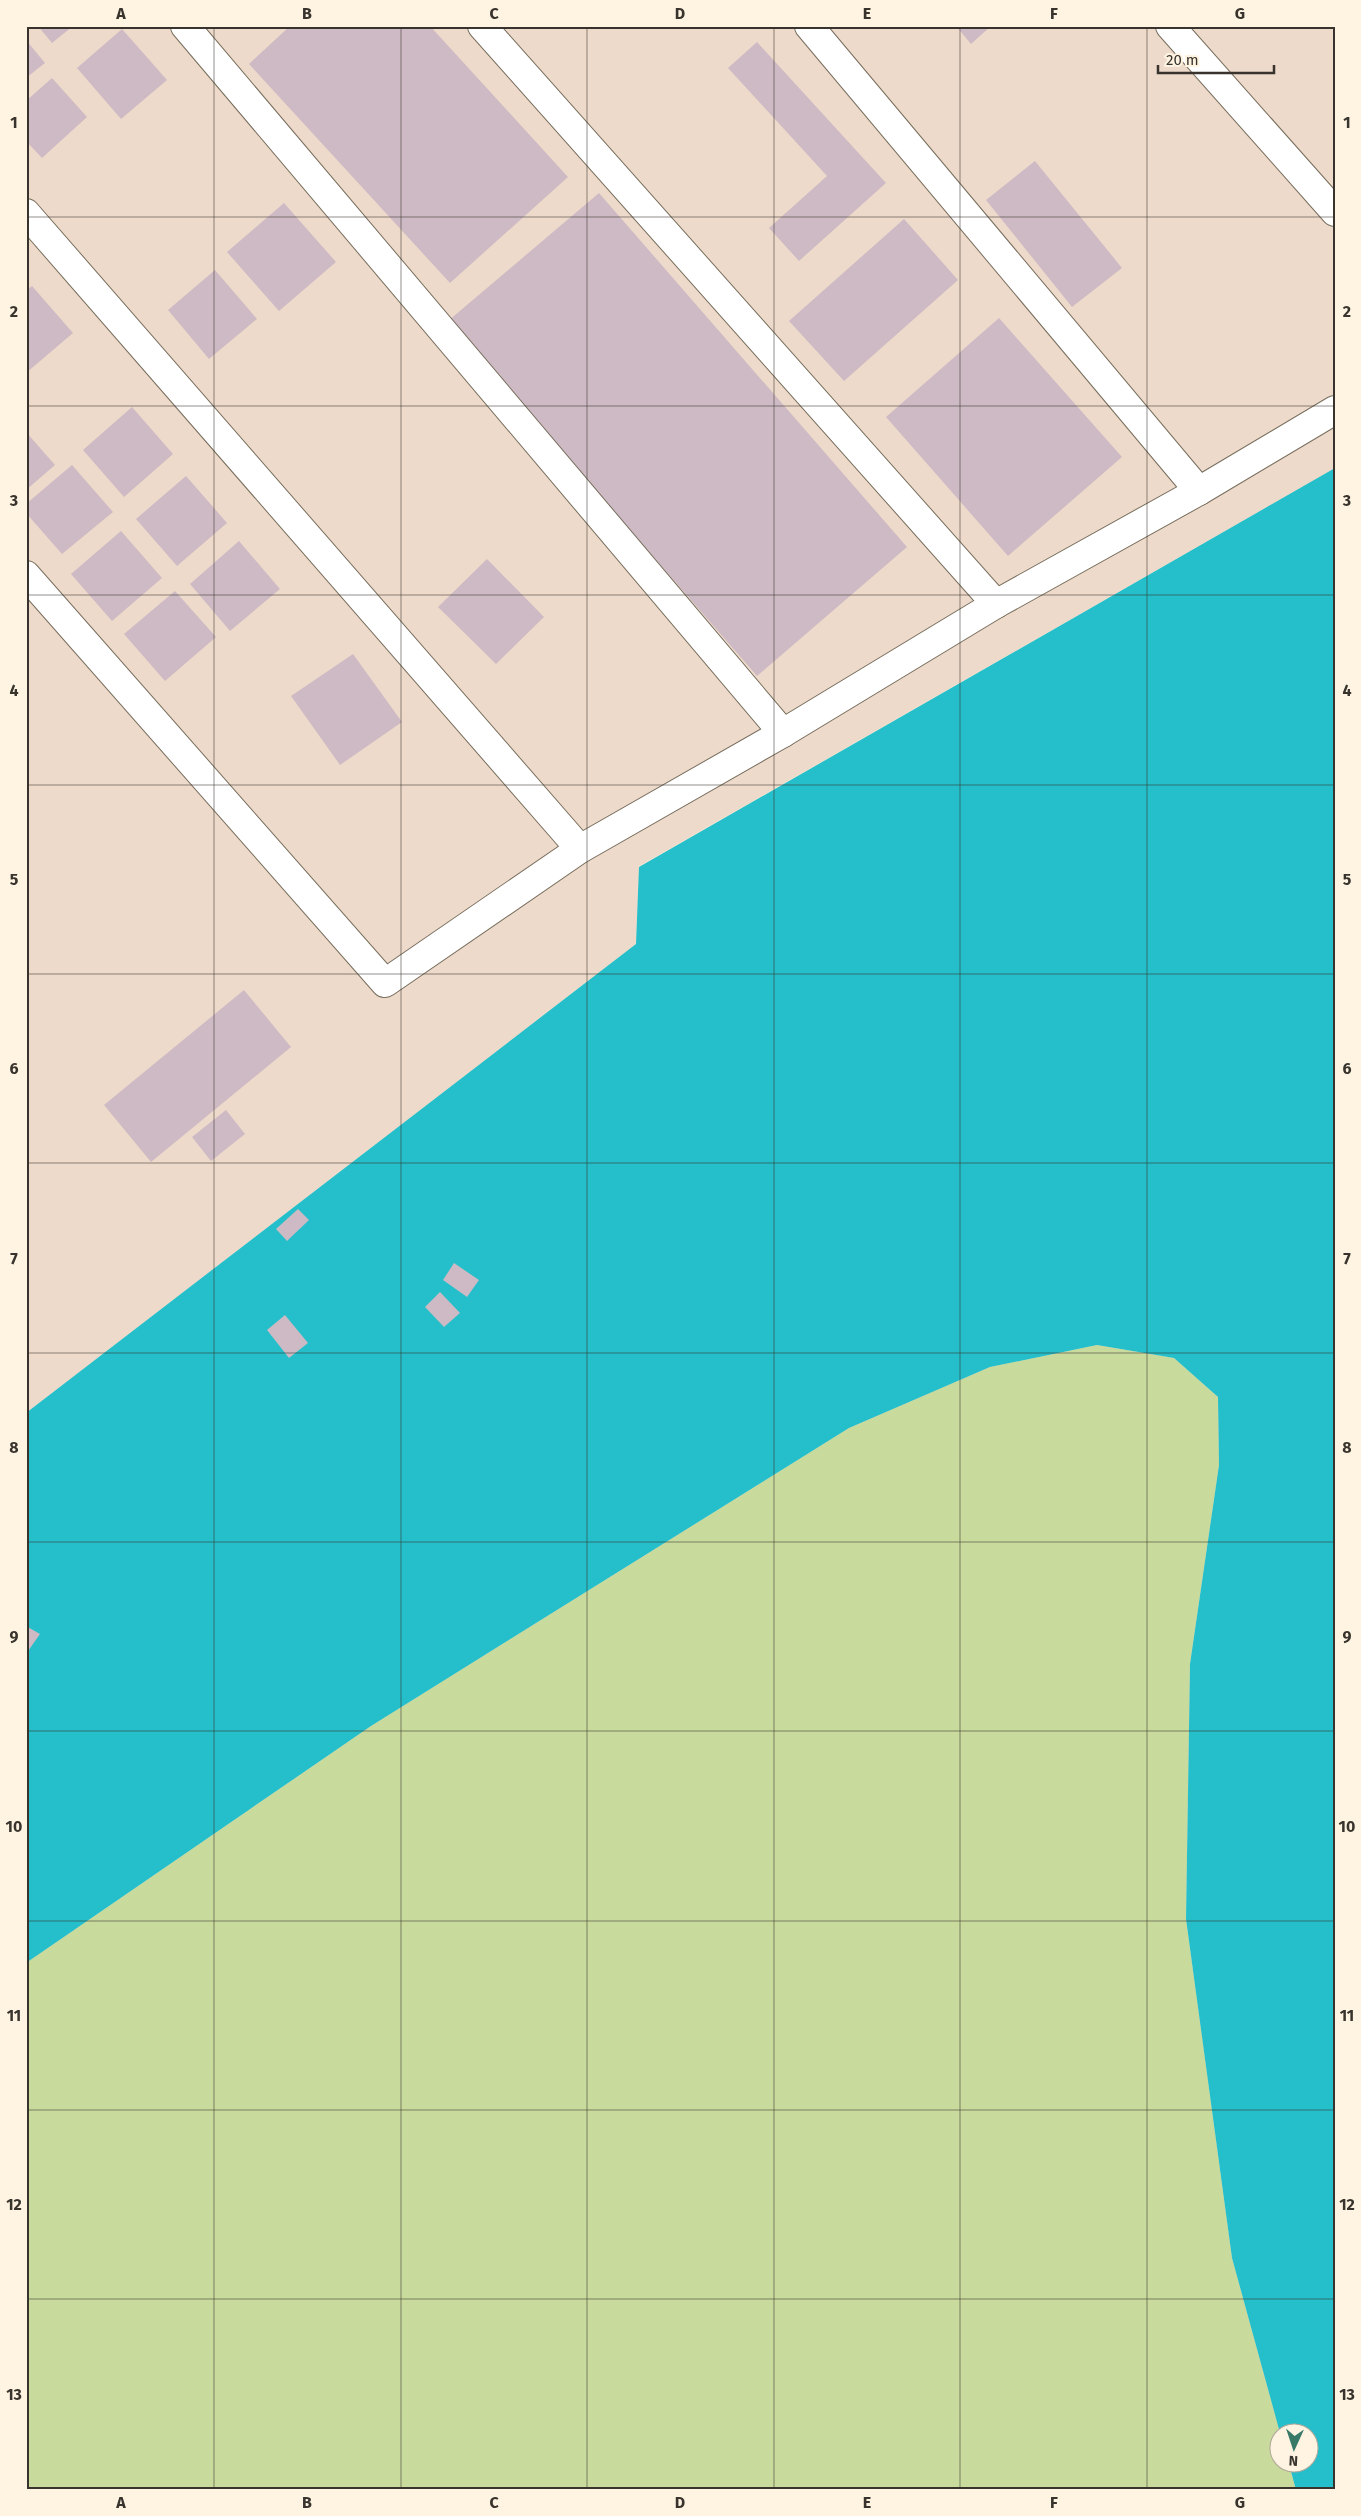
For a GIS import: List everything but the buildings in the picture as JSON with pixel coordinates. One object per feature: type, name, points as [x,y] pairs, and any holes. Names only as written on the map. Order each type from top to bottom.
[{"type":"street","points":[[185,26],[783,732]]},
{"type":"street","points":[[482,26],[996,604]]},
{"type":"street","points":[[809,26],[1199,490]]},
{"type":"street","points":[[1170,26],[1335,212]]},
{"type":"street","points":[[26,213],[580,849]]},
{"type":"street","points":[[26,575],[385,982],[580,849],[783,732],[996,604],[1199,490],[1335,410]]},
{"type":"shaded area","points":[[26,26],[1335,26],[1335,468],[639,866],[636,944],[26,1413]]},
{"type":"green space","points":[[1097,1345],[1174,1358],[1218,1397],[1219,1465],[1190,1664],[1186,1919],[1232,2258],[1278,2424],[1268,2424],[1268,2474],[1292,2474],[1296,2490],[26,2490],[26,1963],[371,1726],[849,1428],[990,1367]]},
{"type":"water","points":[[1335,468],[1335,2490],[1296,2490],[1292,2474],[1318,2474],[1318,2424],[1278,2424],[1232,2258],[1186,1919],[1190,1664],[1219,1465],[1218,1397],[1174,1358],[1097,1345],[990,1367],[849,1428],[371,1726],[26,1963],[26,1413],[636,944],[639,867]]}]
